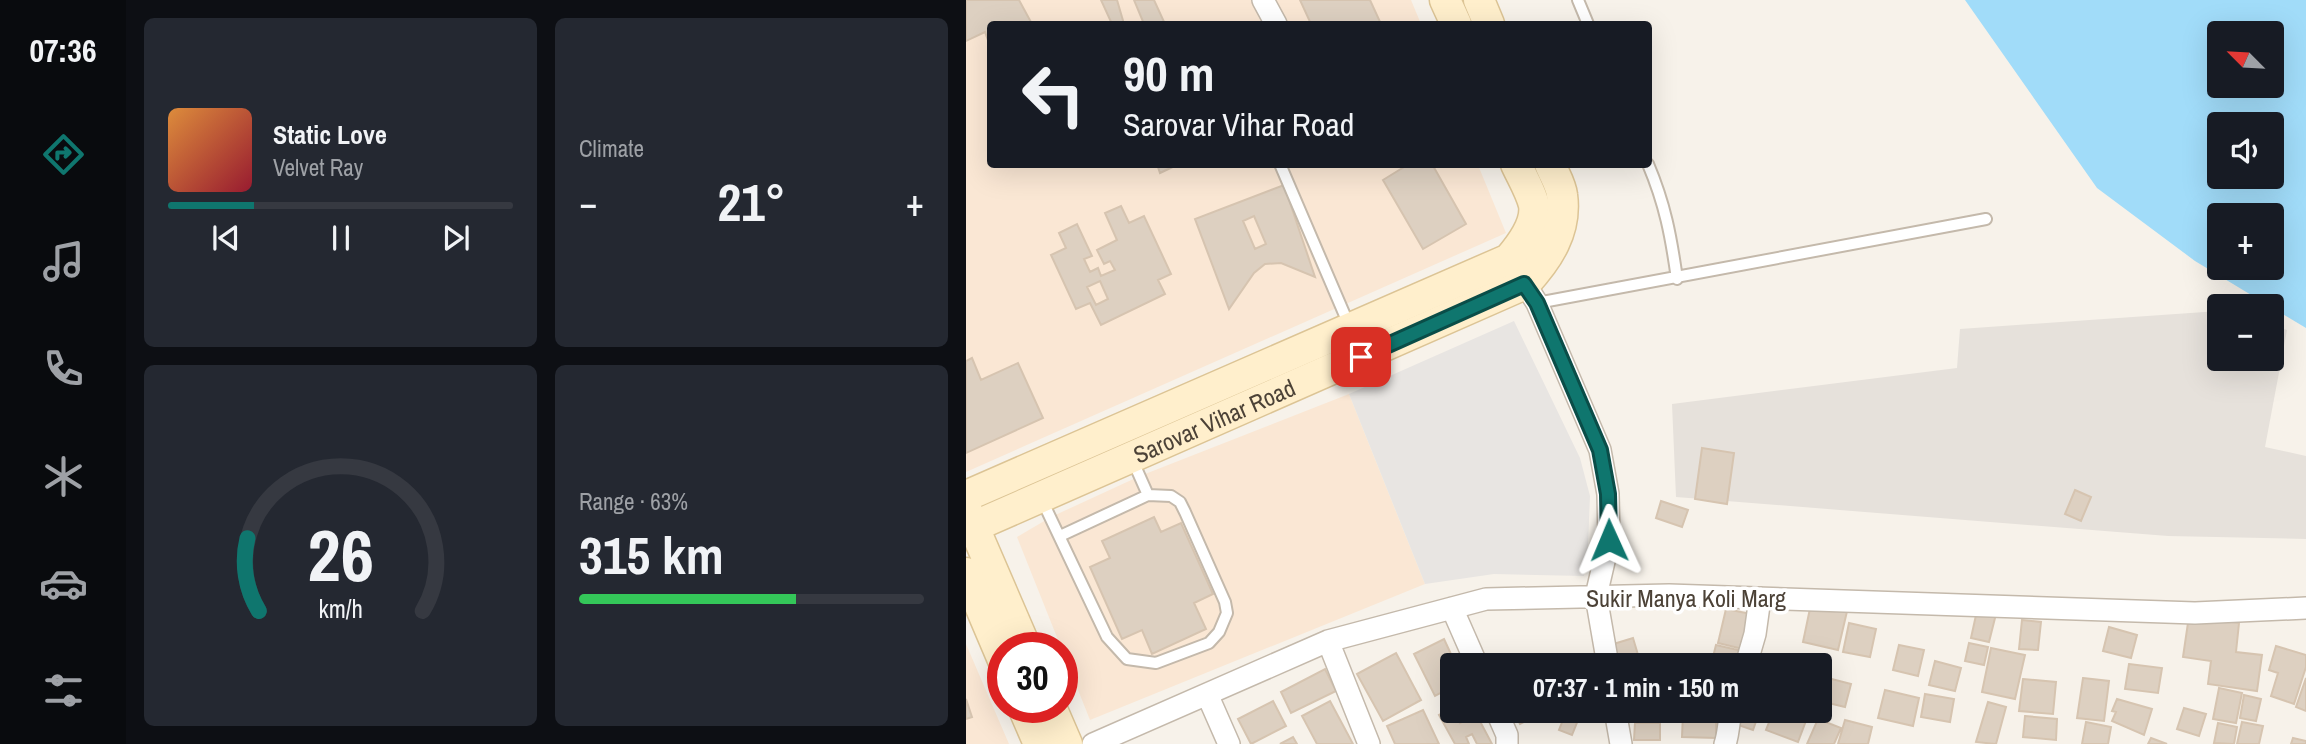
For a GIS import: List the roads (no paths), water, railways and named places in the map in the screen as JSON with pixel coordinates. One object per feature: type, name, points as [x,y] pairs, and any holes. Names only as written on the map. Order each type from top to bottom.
[{"type":"street","points":[[1264,0],[1274,21]]},
{"type":"street","points":[[1445,0],[1455,21]]},
{"type":"street","points":[[1479,0],[1488,21]]},
{"type":"street","points":[[1518,168],[1534,206],[1532,221],[1521,246],[1508,259],[1531,293],[1600,450],[1608,494],[1609,540],[1596,596],[1606,653]]},
{"type":"street","name":"Sarovar Vihar Road","points":[[969,522],[1041,497],[1531,293],[1561,228],[1562,194],[1552,168]]},
{"type":"street","name":"Sarovar Vihar Road","points":[[966,496],[1508,259]]},
{"type":"street","points":[[969,522],[1019,632]]},
{"type":"street","points":[[966,573],[991,632]]},
{"type":"street","name":"Sukir Manya Koli Marg","points":[[1093,744],[1328,641],[1486,599],[1669,595],[2195,613],[2306,608]]},
{"type":"street","points":[[1749,653],[1760,597]]},
{"type":"street","points":[[1452,608],[1472,653]]},
{"type":"street","points":[[1328,641],[1369,744]]},
{"type":"street","points":[[1207,694],[1229,744]]},
{"type":"street","points":[[1030,723],[1039,744]]},
{"type":"street","points":[[1058,723],[1067,744]]},
{"type":"street","points":[[1502,723],[1507,735],[1507,744]]},
{"type":"street","points":[[1617,723],[1621,744]]},
{"type":"street","points":[[1725,744],[1730,731],[1729,723]]},
{"type":"lane","points":[[1578,0],[1587,21]]},
{"type":"lane","points":[[1282,168],[1350,328]]},
{"type":"lane","points":[[1650,168],[1670,229],[1676,279]]},
{"type":"lane","points":[[1531,293],[1676,279],[1986,219]]},
{"type":"lane","points":[[1132,457],[1148,495]]},
{"type":"lane","points":[[1041,497],[1107,637],[1127,659],[1156,663],[1209,643],[1219,632],[1227,613],[1225,602],[1180,502],[1171,496],[1148,495],[1060,536]]},
{"type":"water","points":[[1965,0],[2306,0],[2306,328],[2284,315],[2284,294],[2250,294],[2226,280],[2284,280],[2284,203],[2207,203],[2207,268],[2097,188]]}]
